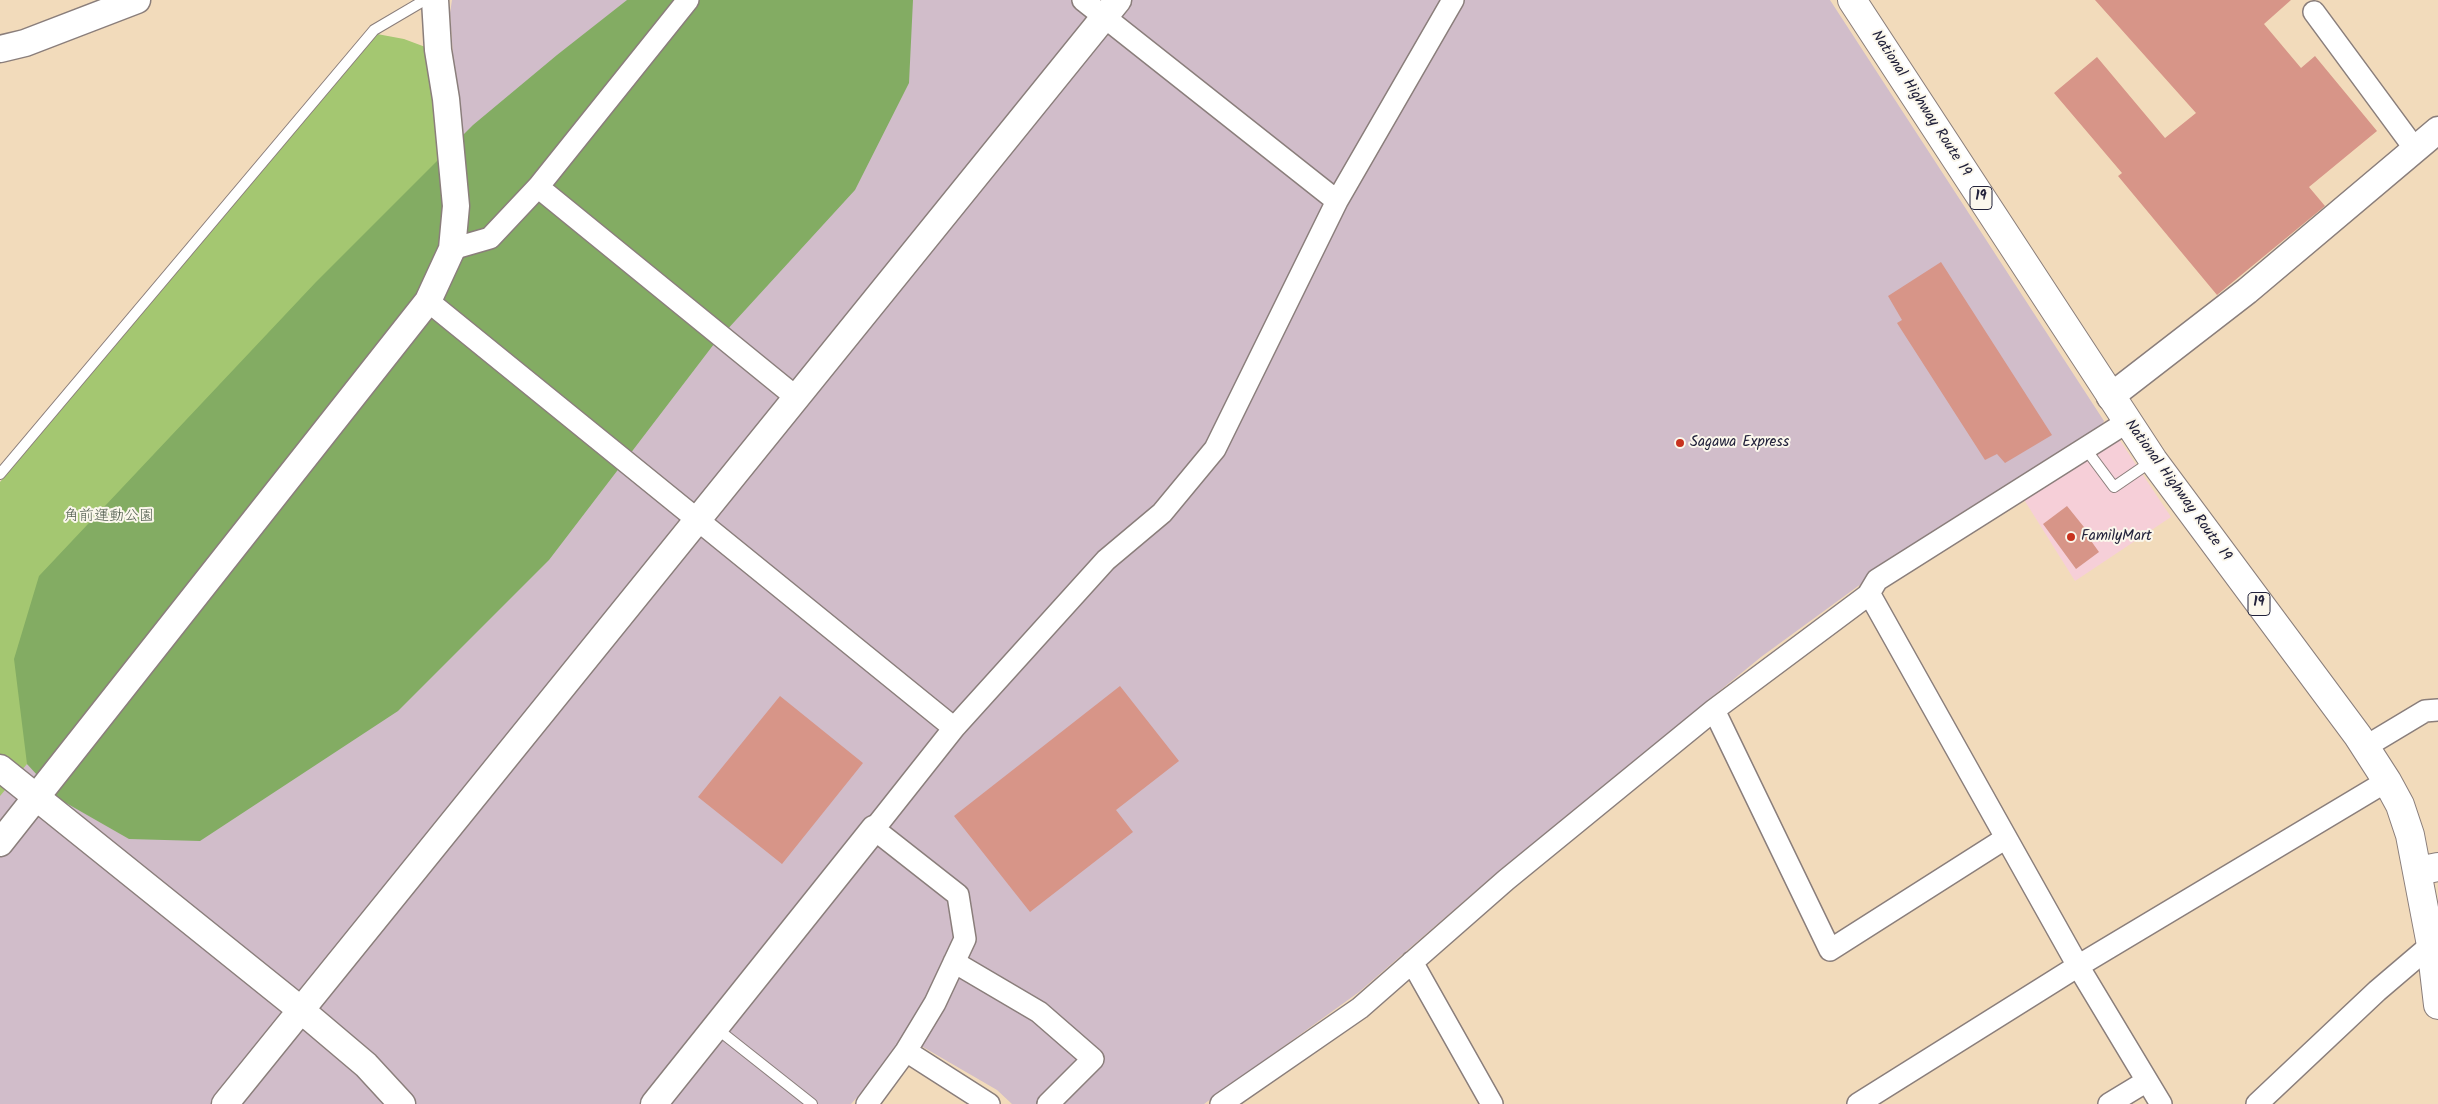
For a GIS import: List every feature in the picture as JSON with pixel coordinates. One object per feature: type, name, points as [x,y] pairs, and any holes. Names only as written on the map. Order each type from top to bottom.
[{"type":"highway","name":"National Highway Route 19","points":[[1852,0],[2127,422],[2365,747],[2387,781],[2400,806],[2410,836],[2428,869],[2431,945],[2438,1005]]},
{"type":"street","points":[[0,49],[25,42],[137,0]]},
{"type":"street","points":[[0,843],[428,301],[452,249],[456,206],[446,99],[438,50],[435,0]]},
{"type":"street","points":[[452,249],[490,238],[538,186],[688,0]]},
{"type":"street","points":[[1083,0],[1111,9],[1337,201]]},
{"type":"street","points":[[654,1104],[954,728],[1106,560],[1162,513],[1215,449],[1337,201],[1453,0]]},
{"type":"street","points":[[224,1104],[1111,9]]},
{"type":"street","points":[[2110,397],[2247,292],[2430,142],[2314,12]]},
{"type":"street","points":[[538,186],[797,398]]},
{"type":"street","points":[[428,301],[954,728]]},
{"type":"street","points":[[1221,1104],[1360,1008],[1506,880],[1714,710],[1869,592],[1877,580],[2127,422]]},
{"type":"street","points":[[1869,592],[2078,966],[2161,1104]]},
{"type":"street","points":[[1714,710],[1830,950],[2006,838]]},
{"type":"street","points":[[2365,747],[2425,711],[2438,710]]},
{"type":"street","points":[[0,768],[301,1010],[366,1066],[402,1104]]},
{"type":"street","points":[[1858,1104],[2078,966],[2387,781]]},
{"type":"street","points":[[874,829],[958,894],[964,938],[935,1003],[876,1100]]},
{"type":"street","points":[[2256,1104],[2431,945]]},
{"type":"street","points":[[954,962],[1039,1012],[1093,1059],[1048,1104]]},
{"type":"street","points":[[1412,962],[1492,1104]]},
{"type":"street","points":[[906,1051],[989,1104]]},
{"type":"street","points":[[2110,1104],[2146,1081]]},
{"type":"lane","points":[[0,474],[374,30],[425,0]]},
{"type":"lane","points":[[2085,448],[2114,487],[2154,460]]},
{"type":"lane","points":[[715,1028],[812,1104]]},
{"type":"shaded area","points":[[452,0],[1830,0],[2104,421],[2099,430],[1876,573],[1761,657],[1494,875],[1359,992],[1204,1104],[1012,1104],[997,1090],[904,1036],[884,1068],[851,1104],[0,1104],[0,482],[377,34],[453,55],[450,13]]},
{"type":"shaded area","points":[[2119,439],[2171,517],[2075,581],[2023,498]]},
{"type":"green space","points":[[627,0],[913,0],[909,83],[855,190],[714,344],[549,560],[398,711],[200,841],[129,839],[59,799],[27,764],[14,659],[39,576],[316,282],[473,125]]},
{"type":"green space","name":"角前運動公園","points":[[377,34],[404,39],[428,48],[444,188],[32,767],[27,764],[0,796],[0,482]]},
{"type":"building","points":[[2095,0],[2291,0],[2264,24],[2301,68],[2315,56],[2377,131],[2309,187],[2325,206],[2217,295],[2118,176],[2122,173],[2054,93],[2097,57],[2165,138],[2196,113]]},
{"type":"building","points":[[1941,262],[2052,435],[2005,463],[1997,454],[1985,460],[1897,323],[1902,320],[1888,296]]},
{"type":"building","points":[[2067,506],[2092,537],[2089,538],[2099,552],[2076,569],[2043,524]]},
{"type":"building","points":[[1120,686],[1179,761],[1116,810],[1133,832],[1030,912],[954,816]]},
{"type":"building","points":[[780,696],[863,763],[782,864],[698,797]]},
{"type":"place","name":"Sagawa Express","points":[[1680,443]]},
{"type":"place","name":"FamilyMart","points":[[2071,537]]}]
